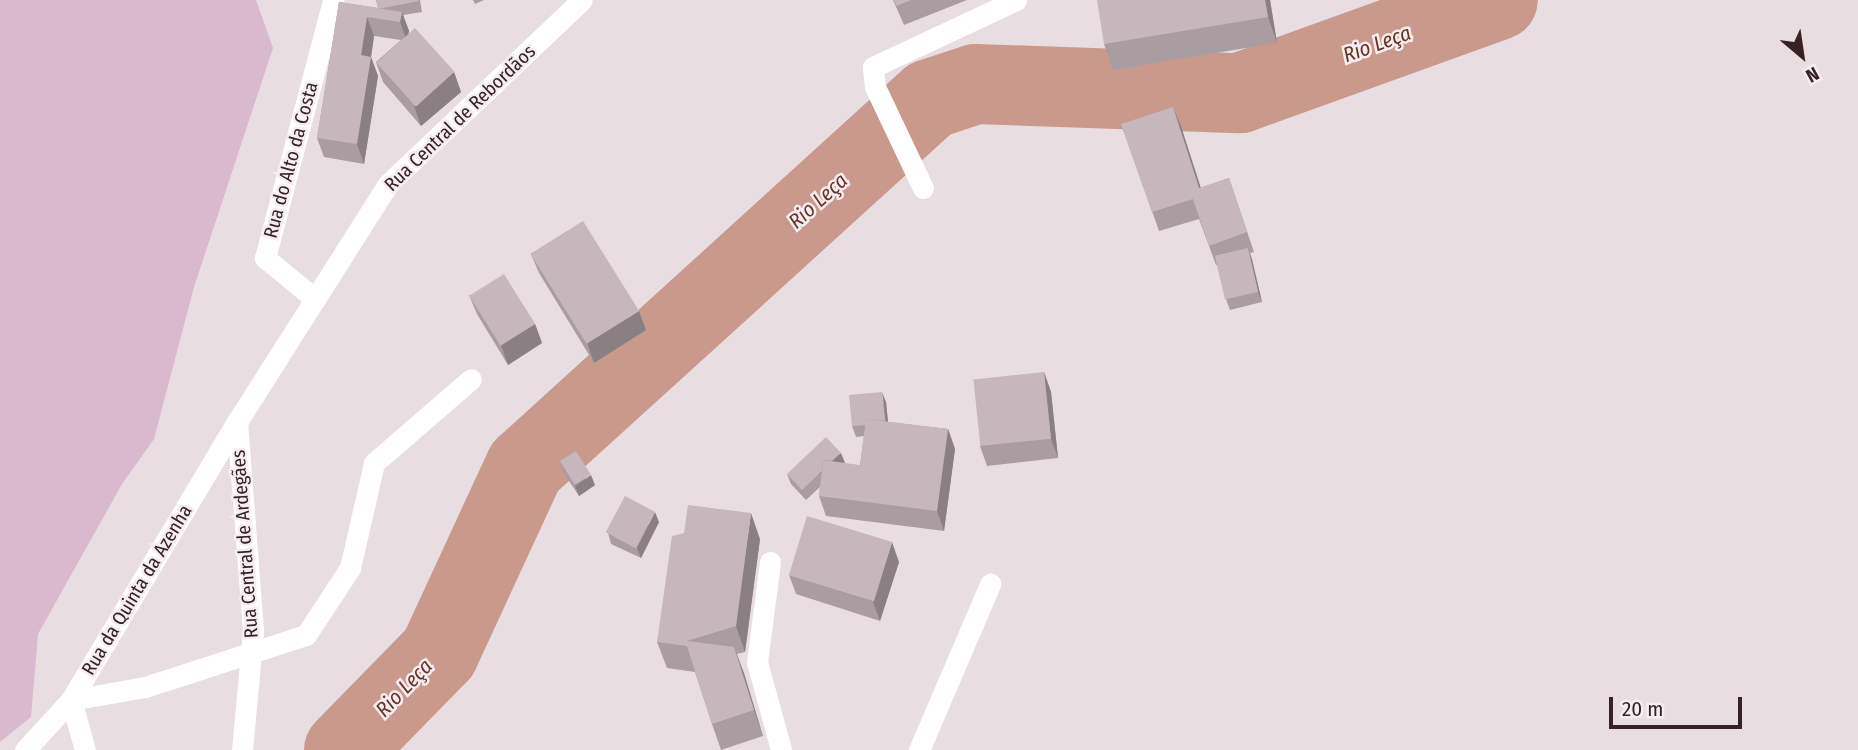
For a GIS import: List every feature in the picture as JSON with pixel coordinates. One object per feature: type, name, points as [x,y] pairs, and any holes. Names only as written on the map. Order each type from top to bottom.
[{"type":"street","name":"Rua do Alto da Costa","points":[[315,299],[265,258],[333,0]]},
{"type":"street","name":"Rua Central de Rebordãos","points":[[237,422],[388,184],[582,0]]},
{"type":"street","points":[[923,188],[875,87],[873,66],[1016,0]]},
{"type":"street","points":[[85,750],[71,701],[145,687],[306,635],[350,568],[374,463],[471,379]]},
{"type":"street","name":"Rua Central de Ardegães","points":[[237,422],[253,632],[242,750]]},
{"type":"street","name":"Rua da Quinta da Azenha","points":[[25,750],[71,701],[237,422]]},
{"type":"street","points":[[770,562],[757,662],[781,750]]},
{"type":"street","points":[[919,750],[990,584]]},
{"type":"shaded area","points":[[0,0],[256,0],[273,48],[194,287],[154,439],[122,484],[38,634],[31,717],[0,742]]},
{"type":"building","points":[[376,0],[418,0],[419,1],[378,9]]},
{"type":"building","points":[[894,0],[911,0],[896,6]]},
{"type":"building","points":[[1097,0],[1265,0],[1268,17],[1104,44]]},
{"type":"building","points":[[339,2],[402,12],[400,22],[367,17],[361,55],[371,57],[357,144],[317,138]]},
{"type":"building","points":[[415,28],[454,72],[416,107],[376,63]]},
{"type":"building","points":[[1173,107],[1199,188],[1229,178],[1247,232],[1209,246],[1193,199],[1152,212],[1121,124]]},
{"type":"building","points":[[583,221],[639,311],[587,344],[530,254]]},
{"type":"building","points":[[1248,248],[1258,292],[1225,299],[1215,256]]},
{"type":"building","points":[[504,274],[535,324],[500,346],[469,296]]},
{"type":"building","points":[[1044,372],[1051,439],[980,446],[973,379]]},
{"type":"building","points":[[882,392],[885,421],[866,419],[866,425],[852,426],[849,395]]},
{"type":"building","points":[[866,419],[948,429],[937,511],[819,496],[823,460],[860,465]]},
{"type":"building","points":[[826,437],[841,453],[832,461],[823,460],[822,471],[802,490],[787,474]]},
{"type":"building","points":[[576,451],[591,475],[575,485],[560,461]]},
{"type":"building","points":[[625,496],[655,512],[636,548],[606,532]]},
{"type":"building","points":[[688,505],[751,513],[736,626],[687,641],[734,647],[754,710],[712,724],[687,646],[657,642],[672,536],[684,533]]},
{"type":"building","points":[[807,516],[892,542],[874,601],[789,575]]},
{"type":"waterway","name":"Rio Leça","points":[[344,750],[439,653],[525,467],[930,99],[976,84],[1240,93],[1498,0]]}]
